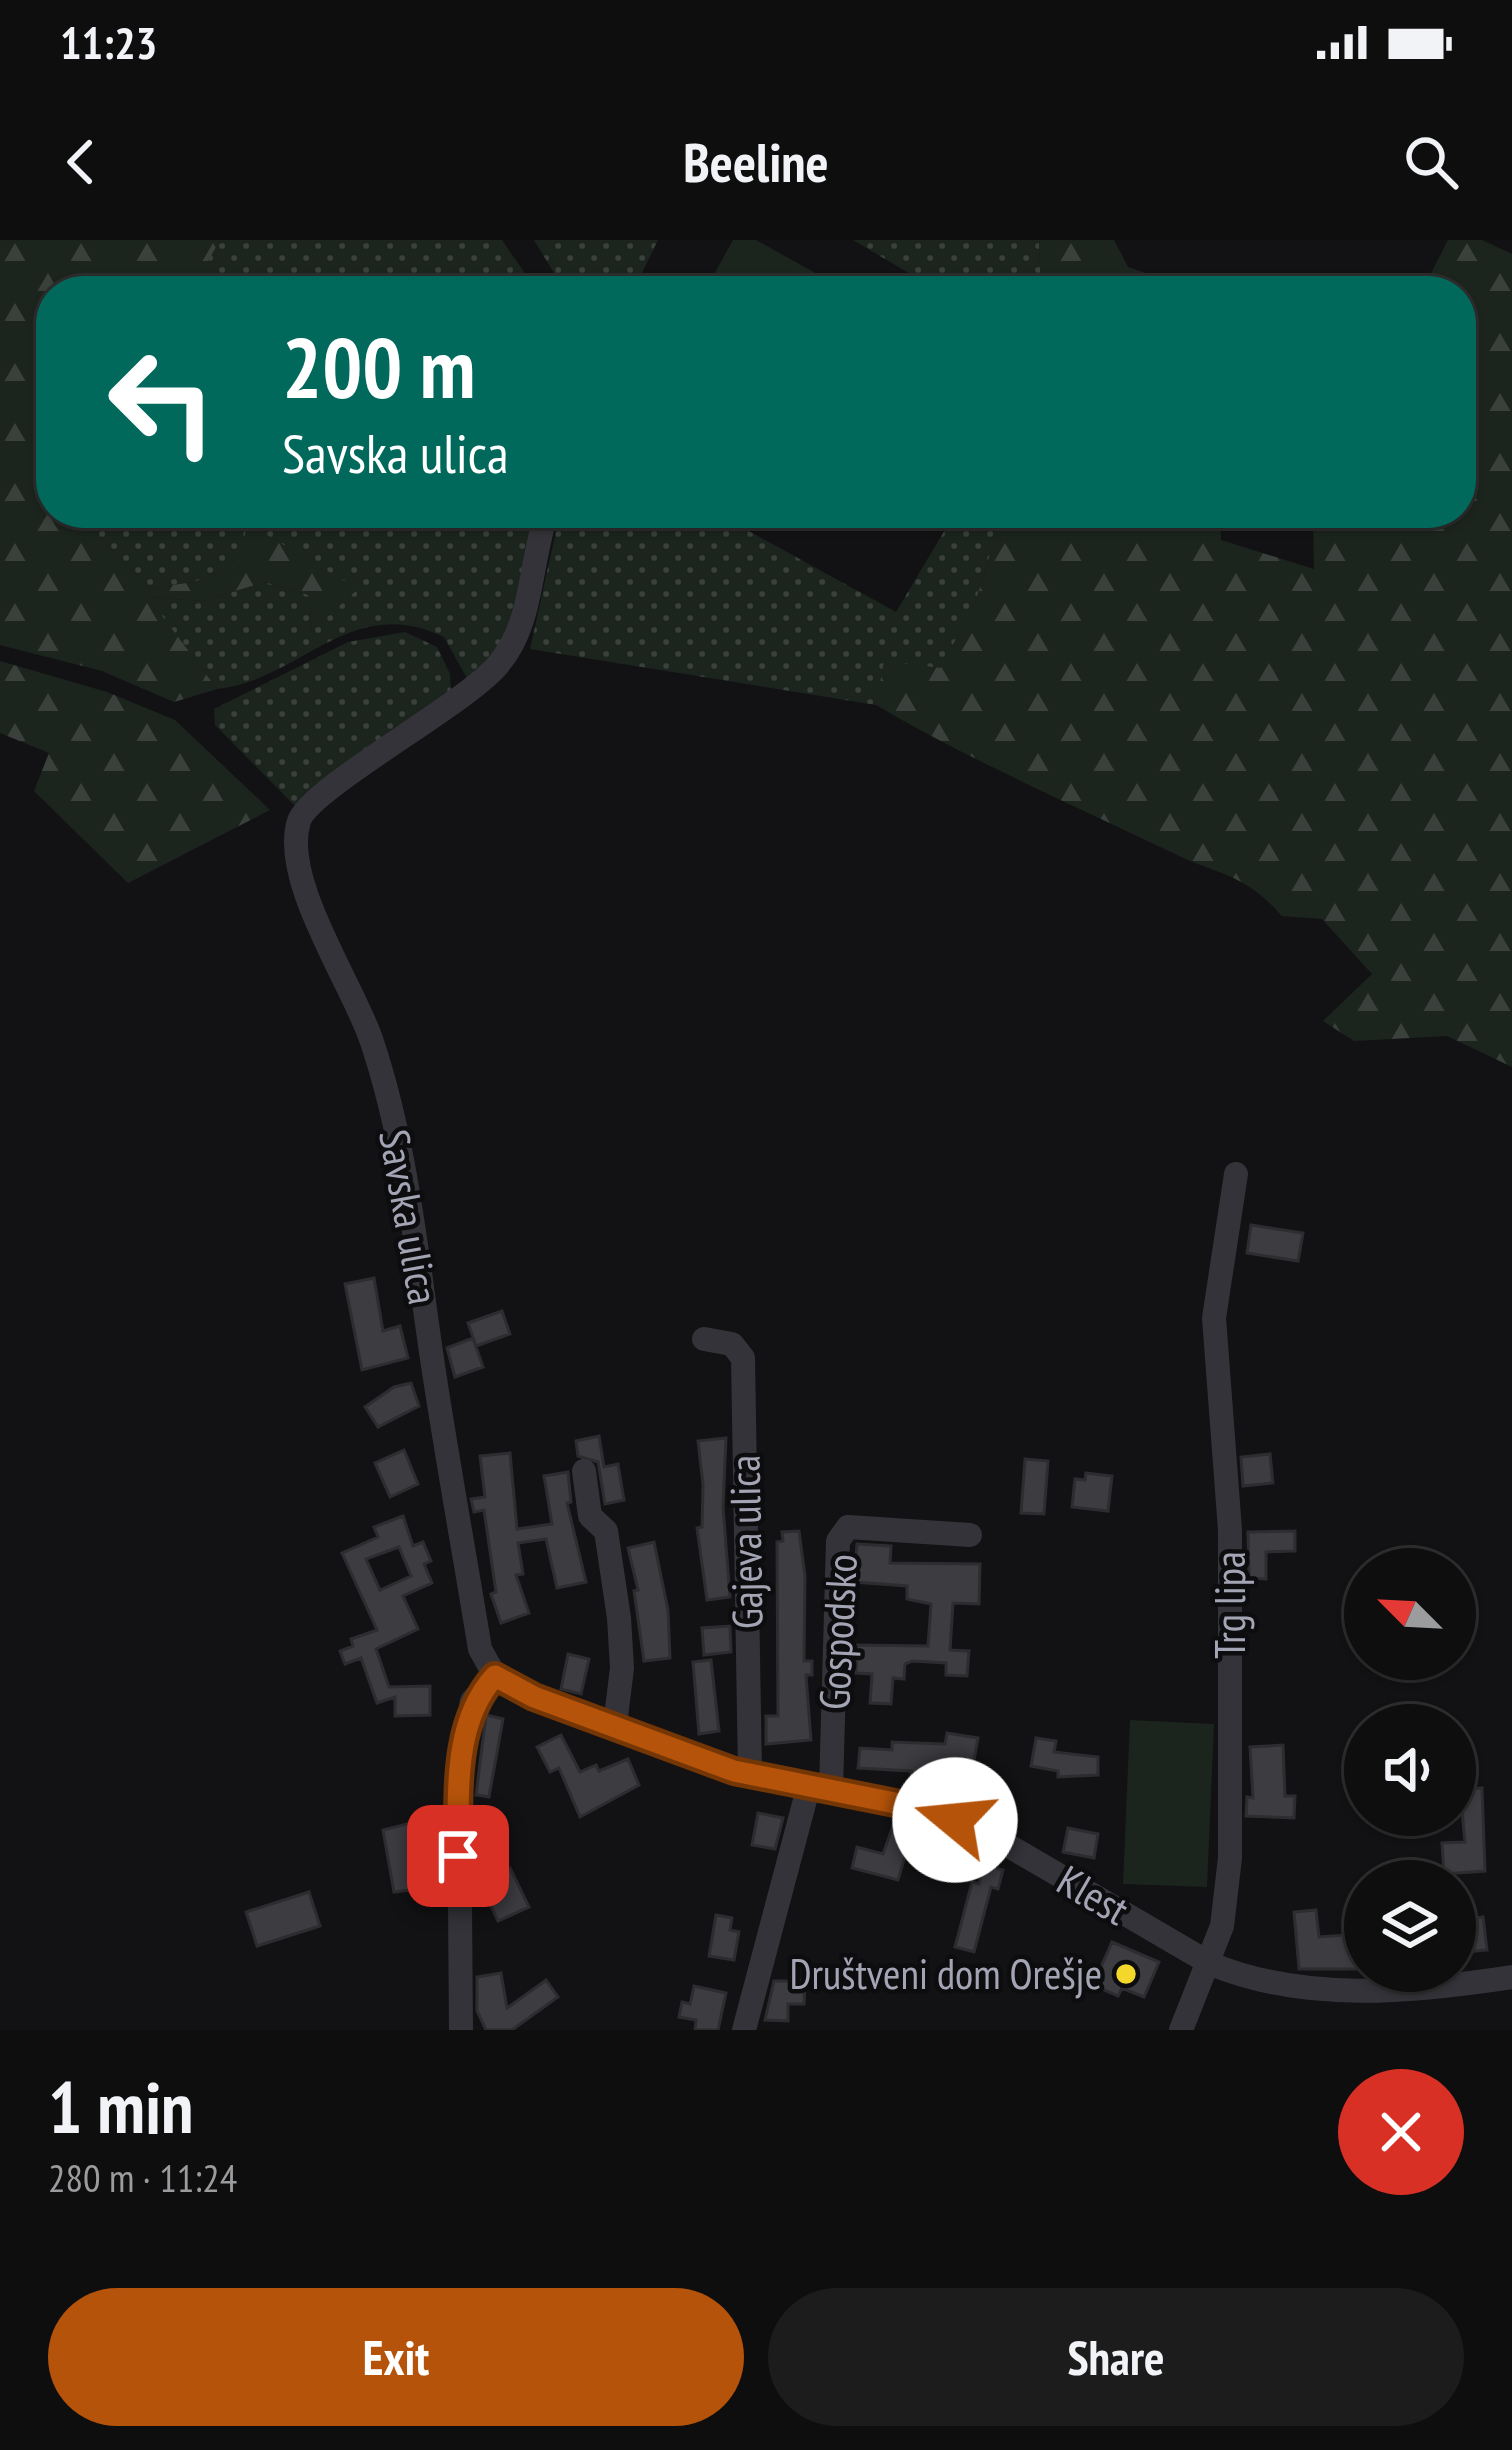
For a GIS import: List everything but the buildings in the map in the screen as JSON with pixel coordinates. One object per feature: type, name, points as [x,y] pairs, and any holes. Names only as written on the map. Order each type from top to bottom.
[{"type":"street","name":"Savska ulica","points":[[495,1676],[480,1649],[434,1367],[418,1233],[393,1122],[371,1039],[307,892],[298,858],[299,820],[323,791],[395,748],[498,665],[520,636],[544,528]]},
{"type":"street","name":"Trg lipa","points":[[1181,2030],[1211,1964],[1230,1858],[1230,1530],[1214,1318],[1236,1174]]},
{"type":"street","name":"Gajeva ulica","points":[[704,1340],[732,1344],[743,1358],[750,1774]]},
{"type":"street","points":[[584,1471],[590,1516],[606,1531],[619,1618],[622,1667],[615,1725]]},
{"type":"street","name":"Gospodsko","points":[[820,1787],[838,1541],[848,1527],[970,1535]]},
{"type":"street","name":"Klest","points":[[495,1676],[534,1697],[750,1774],[925,1809],[985,1832],[1211,1964],[1248,1979],[1305,1989],[1428,1990],[1512,1977]]},
{"type":"street","points":[[461,2030],[459,1777],[472,1701],[495,1676]]},
{"type":"street","points":[[744,2030],[820,1787]]},
{"type":"green space","points":[[0,240],[220,240],[202,272],[226,276],[36,276],[36,528],[91,528],[151,588],[194,582],[240,565],[246,528],[255,528],[358,589],[312,631],[309,595],[265,582],[202,601],[148,597],[217,689],[174,702],[102,671],[0,645]]},
{"type":"green space","points":[[220,240],[502,240],[527,276],[226,276],[201,273]]},
{"type":"green space","points":[[534,240],[658,240],[640,276],[556,276]]},
{"type":"green space","points":[[733,240],[756,240],[821,276],[713,276]]},
{"type":"green space","points":[[853,240],[1039,240],[1040,276],[914,276]]},
{"type":"green space","points":[[1039,240],[1114,240],[1128,267],[1154,276],[1040,276]]},
{"type":"green space","points":[[1448,240],[1482,240],[1512,254],[1512,1067],[1447,1036],[1354,1041],[1323,1021],[1372,974],[1322,919],[1282,916],[1243,883],[1023,782],[876,705],[884,661],[941,668],[976,600],[998,528],[1221,528],[1221,540],[1314,569],[1313,528],[1476,528],[1476,276],[1430,276]]},
{"type":"green space","points":[[91,528],[246,528],[241,565],[194,582],[151,588]]},
{"type":"green space","points":[[254,528],[536,528],[523,585],[498,654],[469,682],[444,637],[411,626],[381,625],[353,631],[275,671],[217,689],[147,597],[202,601],[265,582],[309,595],[312,630],[357,589]]},
{"type":"green space","points":[[557,528],[743,528],[896,612],[946,528],[998,528],[976,600],[941,669],[885,662],[876,705],[530,649]]},
{"type":"green space","points":[[405,632],[437,647],[450,674],[451,692],[297,808],[215,725],[214,709],[348,642]]},
{"type":"green space","points":[[0,661],[107,692],[175,720],[270,810],[128,883],[34,791],[49,753],[0,733]]},
{"type":"green space","points":[[1130,1720],[1214,1724],[1207,1887],[1123,1884]]},
{"type":"place","name":"Društveni dom Orešje","points":[[1126,1974]]},
{"type":"route","points":[[458,1856],[459,1777],[472,1701],[495,1676],[534,1697],[734,1771],[925,1809],[955,1820]]}]
